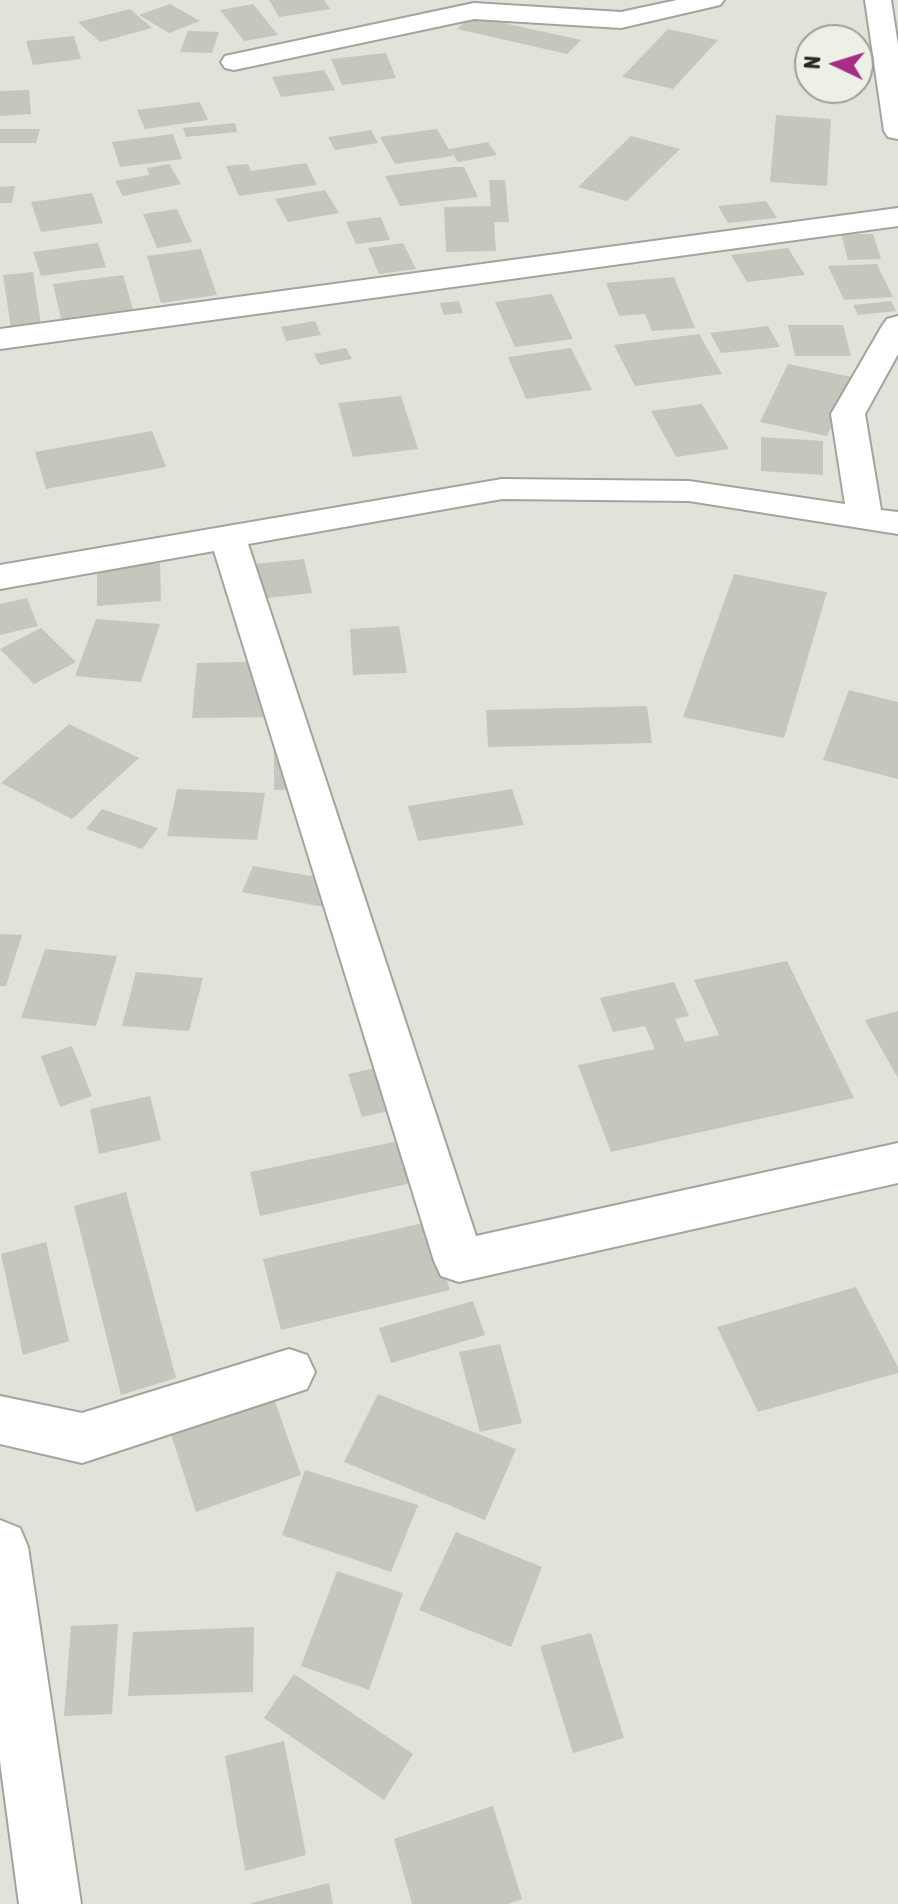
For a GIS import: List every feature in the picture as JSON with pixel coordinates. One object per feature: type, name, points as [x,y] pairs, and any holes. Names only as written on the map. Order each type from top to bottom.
[{"type":"street","points":[[234,62],[474,11],[621,20],[711,0]]},
{"type":"street","points":[[878,0],[898,131]]},
{"type":"street","points":[[0,339],[898,217]]},
{"type":"street","points":[[0,577],[502,489],[689,491],[882,520],[848,414],[898,326]]},
{"type":"street","points":[[228,537],[459,1261],[898,1163]]},
{"type":"street","points":[[0,1420],[82,1438],[289,1372]]},
{"type":"street","points":[[0,1547],[50,1904]]},
{"type":"building","points":[[269,0],[324,0],[330,9],[279,17]]},
{"type":"building","points":[[170,4],[200,21],[169,33],[139,15]]},
{"type":"building","points":[[253,4],[278,35],[244,41],[220,10]]},
{"type":"building","points":[[130,9],[152,28],[100,42],[78,22]]},
{"type":"building","points":[[472,16],[581,40],[567,54],[457,29]]},
{"type":"building","points":[[668,29],[718,40],[673,89],[622,77]]},
{"type":"building","points":[[188,31],[219,32],[212,53],[180,52]]},
{"type":"building","points":[[74,36],[81,59],[33,65],[26,41]]},
{"type":"building","points":[[386,53],[396,78],[342,85],[331,59]]},
{"type":"building","points":[[324,70],[335,90],[281,97],[272,77]]},
{"type":"building","points":[[29,90],[31,114],[0,116],[0,91]]},
{"type":"building","points":[[200,102],[208,120],[145,129],[137,110]]},
{"type":"building","points":[[776,115],[831,119],[827,186],[770,182]]},
{"type":"building","points":[[235,123],[237,132],[186,137],[183,128]]},
{"type":"building","points":[[0,129],[40,129],[36,143],[0,143]]},
{"type":"building","points":[[437,129],[453,156],[395,164],[380,137]]},
{"type":"building","points":[[371,130],[378,143],[335,150],[328,137]]},
{"type":"building","points":[[173,134],[182,159],[120,167],[112,142]]},
{"type":"building","points":[[631,136],[680,149],[627,201],[578,187]]},
{"type":"building","points":[[488,142],[497,155],[458,162],[449,149]]},
{"type":"building","points":[[306,163],[317,185],[239,196],[226,166],[248,164],[251,171]]},
{"type":"building","points":[[169,164],[181,184],[123,196],[115,181],[149,175],[147,168]]},
{"type":"building","points":[[464,167],[478,197],[400,206],[385,176]]},
{"type":"building","points":[[489,180],[505,180],[509,222],[494,222],[496,251],[446,252],[444,207],[491,206]]},
{"type":"building","points":[[15,186],[12,203],[0,203],[0,187]]},
{"type":"building","points":[[325,190],[339,213],[288,222],[275,199]]},
{"type":"building","points":[[92,193],[103,223],[41,232],[31,202]]},
{"type":"building","points":[[766,201],[777,218],[728,223],[718,206]]},
{"type":"building","points":[[177,209],[192,242],[157,248],[143,214]]},
{"type":"building","points":[[381,217],[390,240],[356,244],[346,222]]},
{"type":"building","points":[[841,234],[873,234],[881,259],[848,260]]},
{"type":"building","points":[[98,243],[106,267],[41,276],[33,252]]},
{"type":"building","points":[[403,243],[416,269],[379,274],[368,248]]},
{"type":"building","points":[[788,248],[805,275],[747,282],[731,255]]},
{"type":"building","points":[[201,249],[217,295],[161,303],[147,256]]},
{"type":"building","points":[[877,264],[893,297],[844,300],[828,266]]},
{"type":"building","points":[[33,272],[41,324],[11,328],[3,275]]},
{"type":"building","points":[[123,275],[133,309],[61,319],[53,284]]},
{"type":"building","points":[[674,277],[695,328],[652,331],[645,314],[619,316],[606,283]]},
{"type":"building","points":[[552,294],[573,339],[515,347],[495,302]]},
{"type":"building","points":[[459,301],[463,313],[444,315],[440,303]]},
{"type":"building","points":[[891,301],[896,311],[858,315],[853,305]]},
{"type":"building","points":[[315,321],[321,335],[286,341],[281,327]]},
{"type":"building","points":[[788,325],[843,325],[851,356],[795,356]]},
{"type":"building","points":[[768,326],[780,347],[721,353],[710,333]]},
{"type":"building","points":[[699,334],[722,374],[635,386],[614,345]]},
{"type":"building","points":[[346,348],[352,359],[320,365],[314,354]]},
{"type":"building","points":[[571,348],[592,390],[526,399],[508,357]]},
{"type":"building","points":[[788,364],[852,377],[827,436],[760,422]]},
{"type":"building","points":[[401,396],[418,449],[353,457],[338,403]]},
{"type":"building","points":[[702,404],[729,449],[676,457],[651,411]]},
{"type":"building","points":[[152,431],[166,467],[46,489],[35,452]]},
{"type":"building","points":[[761,437],[823,441],[823,475],[761,471]]},
{"type":"building","points":[[304,559],[312,593],[242,601],[236,566]]},
{"type":"building","points":[[160,563],[161,601],[97,606],[97,568]]},
{"type":"building","points":[[734,574],[827,592],[784,738],[683,717]]},
{"type":"building","points":[[27,598],[38,626],[0,635],[0,604]]},
{"type":"building","points":[[96,619],[160,624],[141,682],[75,676]]},
{"type":"building","points":[[399,626],[407,673],[353,675],[350,629]]},
{"type":"building","points":[[41,628],[76,662],[34,684],[0,649]]},
{"type":"building","points":[[279,661],[277,717],[192,718],[197,663]]},
{"type":"building","points":[[849,690],[898,702],[898,779],[823,760]]},
{"type":"building","points":[[647,706],[652,743],[488,747],[486,710]]},
{"type":"building","points":[[69,724],[139,758],[72,819],[1,783]]},
{"type":"building","points":[[274,728],[305,789],[274,790]]},
{"type":"building","points":[[177,789],[265,793],[257,840],[167,836]]},
{"type":"building","points":[[512,789],[524,825],[418,841],[408,806]]},
{"type":"building","points":[[102,809],[158,828],[142,849],[86,829]]},
{"type":"building","points":[[253,866],[339,881],[330,908],[242,892]]},
{"type":"building","points":[[0,934],[22,935],[6,986],[0,986]]},
{"type":"building","points":[[45,949],[117,956],[96,1026],[21,1018]]},
{"type":"building","points":[[787,961],[854,1098],[611,1152],[578,1065],[655,1049],[645,1026],[613,1032],[600,998],[674,982],[689,1016],[675,1019],[685,1042],[719,1035],[694,980]]},
{"type":"building","points":[[136,972],[203,978],[189,1031],[122,1026]]},
{"type":"building","points":[[898,1011],[898,1078],[865,1020]]},
{"type":"building","points":[[72,1046],[92,1096],[60,1107],[41,1056]]},
{"type":"building","points":[[412,1060],[426,1103],[362,1117],[348,1074]]},
{"type":"building","points":[[150,1096],[161,1140],[99,1154],[90,1109]]},
{"type":"building","points":[[432,1134],[444,1176],[260,1216],[250,1172]]},
{"type":"building","points":[[126,1192],[176,1378],[121,1395],[74,1206]]},
{"type":"building","points":[[428,1222],[450,1290],[281,1330],[263,1259]]},
{"type":"building","points":[[46,1242],[69,1341],[23,1355],[1,1254]]},
{"type":"building","points":[[856,1287],[898,1367],[898,1373],[758,1412],[717,1327]]},
{"type":"building","points":[[473,1301],[485,1335],[391,1363],[379,1328]]},
{"type":"building","points":[[500,1344],[522,1423],[480,1432],[459,1352]]},
{"type":"building","points":[[272,1393],[301,1475],[196,1512],[169,1428]]},
{"type":"building","points":[[378,1394],[516,1449],[485,1520],[344,1462]]},
{"type":"building","points":[[305,1470],[418,1505],[391,1572],[282,1535]]},
{"type":"building","points":[[456,1532],[542,1567],[511,1647],[419,1610]]},
{"type":"building","points":[[337,1571],[403,1593],[369,1690],[301,1666]]},
{"type":"building","points":[[118,1624],[112,1714],[64,1716],[71,1626]]},
{"type":"building","points":[[254,1627],[253,1692],[128,1696],[133,1632]]},
{"type":"building","points":[[591,1633],[624,1738],[573,1753],[540,1646]]},
{"type":"building","points":[[294,1674],[413,1754],[384,1800],[264,1718]]},
{"type":"building","points":[[284,1741],[306,1855],[245,1871],[225,1756]]},
{"type":"building","points":[[493,1806],[522,1899],[508,1904],[412,1904],[394,1839]]},
{"type":"building","points":[[329,1883],[333,1904],[251,1904],[251,1903]]}]
